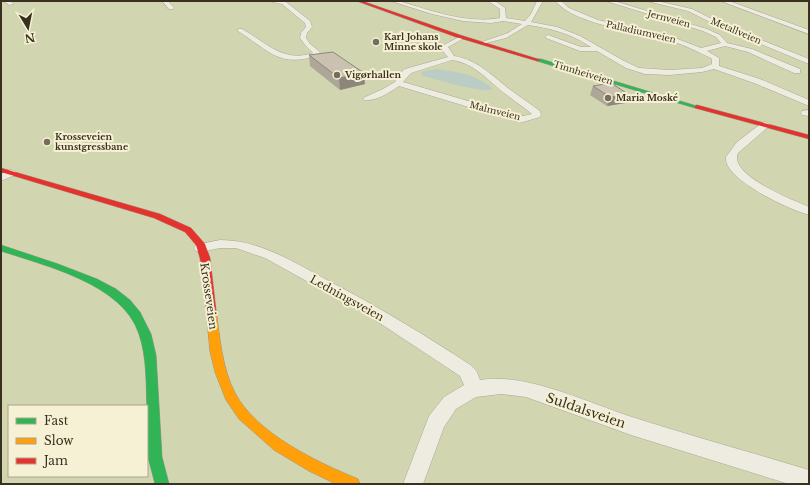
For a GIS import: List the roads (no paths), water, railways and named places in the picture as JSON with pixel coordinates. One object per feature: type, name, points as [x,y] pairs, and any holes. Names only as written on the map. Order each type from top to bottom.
[{"type":"street","points":[[165,1],[171,8]]},
{"type":"street","points":[[271,1],[284,3],[292,2]]},
{"type":"street","name":"Tinnheiveien","points":[[359,1],[463,37],[675,101],[809,137]]},
{"type":"street","points":[[394,1],[421,10],[460,19],[503,19],[565,32],[588,41],[623,64],[644,71],[669,73],[714,67],[757,81],[809,103]]},
{"type":"street","points":[[492,1],[503,11],[503,19]]},
{"type":"street","points":[[484,43],[502,36],[526,23],[533,16],[540,1]]},
{"type":"street","name":"Palladiumveien","points":[[558,1],[567,8],[601,23],[673,39],[701,50],[716,60],[716,65],[714,67]]},
{"type":"street","name":"Jernveien","points":[[609,1],[705,30],[718,36],[724,44]]},
{"type":"street","name":"Metallveien","points":[[650,1],[672,5],[695,12],[722,26],[809,62]]},
{"type":"street","points":[[672,5],[679,1]]},
{"type":"street","points":[[724,1],[809,32]]},
{"type":"street","points":[[240,30],[272,52],[284,58],[298,59],[316,54],[317,52],[308,46],[303,38],[310,24],[284,3]]},
{"type":"street","points":[[420,49],[444,48],[448,43],[463,37]]},
{"type":"street","points":[[548,37],[580,49],[600,49]]},
{"type":"street","name":"Jernveien","points":[[701,50],[714,48],[724,44],[750,50],[797,71]]},
{"type":"street","points":[[367,98],[386,91],[398,83],[402,76],[408,71],[452,58],[444,48]]},
{"type":"street","name":"Malmveien","points":[[398,83],[510,117],[524,119],[534,117],[536,115],[537,112],[508,92],[479,67],[459,58],[452,58]]},
{"type":"street","points":[[765,126],[736,148],[731,159],[733,165],[739,173],[755,184],[809,211]]},
{"type":"street","name":"Krosseveien","points":[[1,178],[6,171],[157,216],[179,225],[196,238],[201,248],[207,275],[212,324],[220,367],[226,387],[234,404],[248,420],[284,451],[308,464],[353,484]]},
{"type":"street","name":"Ledningsveien","points":[[201,248],[220,244],[237,244],[247,246],[270,255],[371,310],[445,357],[466,371],[471,377],[474,389]]},
{"type":"street","points":[[1,248],[94,281],[117,296],[136,314],[148,342],[150,355],[155,457],[162,484]]},
{"type":"street","name":"Suldalsveien","points":[[413,484],[436,422],[450,403],[474,389],[501,386],[526,389],[631,426],[809,480]]},
{"type":"place","name":"Karl Johans Minne skole","points":[[376,42]]},
{"type":"place","name":"Vigørhallen","points":[[337,75]]},
{"type":"place","name":"Maria Moské","points":[[608,98]]},
{"type":"place","name":"Krosseveien kunstgressbane","points":[[47,142]]}]
